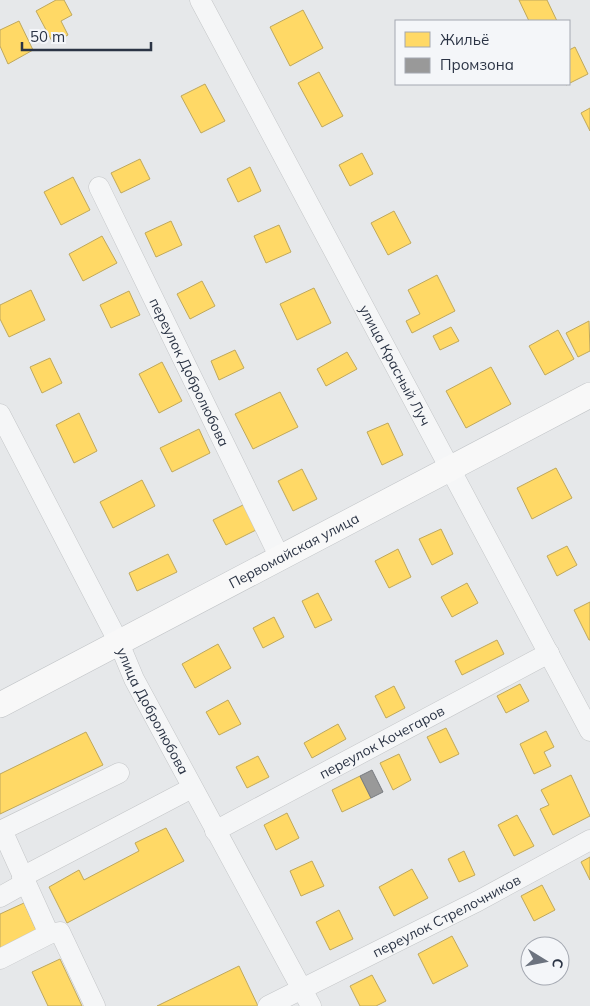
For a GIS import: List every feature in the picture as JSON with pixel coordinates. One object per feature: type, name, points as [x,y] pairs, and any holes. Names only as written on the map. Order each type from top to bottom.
[{"type":"main road","name":"Первомайская улица","points":[[0,705],[590,395]]},
{"type":"street","name":"улица Красный Луч","points":[[200,0],[590,731]]},
{"type":"street","name":"переулок Добролюбова","points":[[99,187],[280,558]]},
{"type":"street","name":"улица Добролюбова","points":[[0,414],[119,643],[134,679],[311,1006]]},
{"type":"street","name":"переулок Кочегаров","points":[[215,831],[549,653]]},
{"type":"street","points":[[49,934],[1,831],[119,772]]},
{"type":"street","points":[[0,897],[24,880],[192,788]]},
{"type":"street","name":"переулок Стрелочников","points":[[268,1006],[478,902],[590,840]]},
{"type":"street","points":[[0,959],[49,934],[60,932],[96,1006]]},
{"type":"building: Жильё","points":[[56,0],[64,0],[72,15],[61,21],[68,35],[53,43],[36,11]]},
{"type":"building: Жильё","points":[[519,0],[547,0],[557,20],[529,20]]},
{"type":"building: Жильё","points":[[303,10],[323,48],[290,66],[270,27]]},
{"type":"building: Жильё","points":[[19,21],[33,50],[8,64],[0,46],[0,30]]},
{"type":"building: Жильё","points":[[575,47],[588,74],[570,83],[570,50]]},
{"type":"building: Жильё","points":[[319,72],[343,116],[322,127],[298,83]]},
{"type":"building: Жильё","points":[[205,84],[225,121],[201,133],[181,96]]},
{"type":"building: Жильё","points":[[590,108],[590,131],[581,113]]},
{"type":"building: Жильё","points":[[362,153],[373,174],[350,186],[339,165]]},
{"type":"building: Жильё","points":[[140,159],[150,179],[121,193],[111,173]]},
{"type":"building: Жильё","points":[[250,167],[261,191],[238,202],[227,179]]},
{"type":"building: Жильё","points":[[73,177],[90,210],[61,225],[44,192]]},
{"type":"building: Жильё","points":[[394,211],[411,243],[388,255],[371,223]]},
{"type":"building: Жильё","points":[[171,221],[182,245],[156,257],[145,233]]},
{"type":"building: Жильё","points":[[279,225],[291,252],[266,263],[254,236]]},
{"type":"building: Жильё","points":[[102,236],[117,263],[83,281],[69,254]]},
{"type":"building: Жильё","points":[[437,275],[455,311],[412,333],[406,321],[420,314],[408,290]]},
{"type":"building: Жильё","points":[[202,281],[215,306],[190,319],[177,294]]},
{"type":"building: Жильё","points":[[314,288],[331,323],[297,340],[280,304]]},
{"type":"building: Жильё","points":[[31,290],[45,320],[9,337],[0,319],[0,305]]},
{"type":"building: Жильё","points":[[129,291],[140,315],[111,328],[100,305]]},
{"type":"building: Жильё","points":[[589,321],[590,351],[578,357],[566,333]]},
{"type":"building: Жильё","points":[[451,327],[459,341],[440,350],[433,336]]},
{"type":"building: Жильё","points":[[558,330],[574,359],[545,375],[529,346]]},
{"type":"building: Жильё","points":[[235,350],[244,368],[219,380],[211,361]]},
{"type":"building: Жильё","points":[[347,352],[357,369],[326,386],[317,369]]},
{"type":"building: Жильё","points":[[50,358],[62,383],[42,393],[30,367]]},
{"type":"building: Жильё","points":[[162,362],[182,401],[159,413],[139,374]]},
{"type":"building: Жильё","points":[[491,367],[511,404],[466,428],[446,391]]},
{"type":"building: Жильё","points":[[280,392],[298,427],[253,449],[235,414]]},
{"type":"building: Жильё","points":[[79,413],[97,451],[74,463],[56,425]]},
{"type":"building: Жильё","points":[[388,423],[403,455],[382,465],[367,432]]},
{"type":"building: Жильё","points":[[199,429],[210,453],[172,472],[160,448]]},
{"type":"building: Жильё","points":[[556,468],[572,498],[532,519],[517,488]]},
{"type":"building: Жильё","points":[[302,469],[317,499],[293,511],[278,481]]},
{"type":"building: Жильё","points":[[142,480],[155,506],[113,528],[100,502]]},
{"type":"building: Жильё","points":[[245,504],[258,529],[226,545],[213,520]]},
{"type":"building: Жильё","points":[[441,529],[453,554],[432,565],[419,539]]},
{"type":"building: Жильё","points":[[567,546],[577,565],[557,576],[547,556]]},
{"type":"building: Жильё","points":[[398,549],[411,577],[389,588],[375,561]]},
{"type":"building: Жильё","points":[[168,554],[177,572],[137,591],[129,573]]},
{"type":"building: Жильё","points":[[467,583],[478,603],[452,617],[441,597]]},
{"type":"building: Жильё","points":[[318,593],[332,620],[315,628],[302,601]]},
{"type":"building: Жильё","points":[[590,602],[590,640],[589,640],[574,610]]},
{"type":"building: Жильё","points":[[274,617],[284,637],[263,648],[253,628]]},
{"type":"building: Жильё","points":[[497,640],[504,654],[462,675],[455,661]]},
{"type":"building: Жильё","points":[[218,644],[231,668],[195,688],[182,664]]},
{"type":"building: Жильё","points":[[520,684],[529,701],[506,713],[497,696]]},
{"type":"building: Жильё","points":[[394,686],[405,708],[386,718],[375,696]]},
{"type":"building: Жильё","points":[[228,700],[241,724],[219,735],[206,712]]},
{"type":"building: Жильё","points":[[338,724],[346,739],[312,758],[304,743]]},
{"type":"building: Жильё","points":[[446,728],[459,754],[440,763],[427,737]]},
{"type":"building: Жильё","points":[[546,731],[554,747],[544,752],[551,766],[534,774],[520,744]]},
{"type":"building: Жильё","points":[[86,732],[103,765],[0,814],[0,774]]},
{"type":"building: Жильё","points":[[399,754],[411,780],[393,790],[380,763]]},
{"type":"building: Жильё","points":[[258,756],[269,777],[247,788],[236,767]]},
{"type":"building: Жильё","points":[[571,775],[590,816],[553,835],[540,809],[549,805],[541,790]]},
{"type":"building: Жильё","points":[[360,776],[371,798],[342,812],[332,790]]},
{"type":"building: Жильё","points":[[287,813],[299,838],[276,850],[264,825]]},
{"type":"building: Жильё","points":[[517,815],[534,846],[514,856],[498,825]]},
{"type":"building: Жильё","points":[[166,828],[184,861],[67,923],[49,887],[79,870],[84,880],[139,851],[135,843]]},
{"type":"building: Жильё","points":[[464,851],[475,875],[459,882],[448,859]]},
{"type":"building: Жильё","points":[[590,857],[590,880],[581,862]]},
{"type":"building: Жильё","points":[[312,861],[324,886],[301,896],[290,871]]},
{"type":"building: Жильё","points":[[412,869],[428,898],[394,916],[379,887]]},
{"type":"building: Жильё","points":[[542,885],[555,910],[534,921],[521,896]]},
{"type":"building: Жильё","points":[[24,903],[39,936],[0,953],[0,914]]},
{"type":"building: Жильё","points":[[339,910],[353,939],[330,950],[316,922]]},
{"type":"building: Жильё","points":[[452,936],[468,966],[433,984],[418,954]]},
{"type":"building: Жильё","points":[[60,959],[82,1006],[48,1006],[32,972]]},
{"type":"building: Жильё","points":[[239,966],[258,1006],[157,1006]]},
{"type":"building: Жильё","points":[[372,975],[386,1001],[376,1006],[360,1006],[350,986]]},
{"type":"building: Промзона","points":[[372,770],[383,792],[371,798],[360,776]]}]
